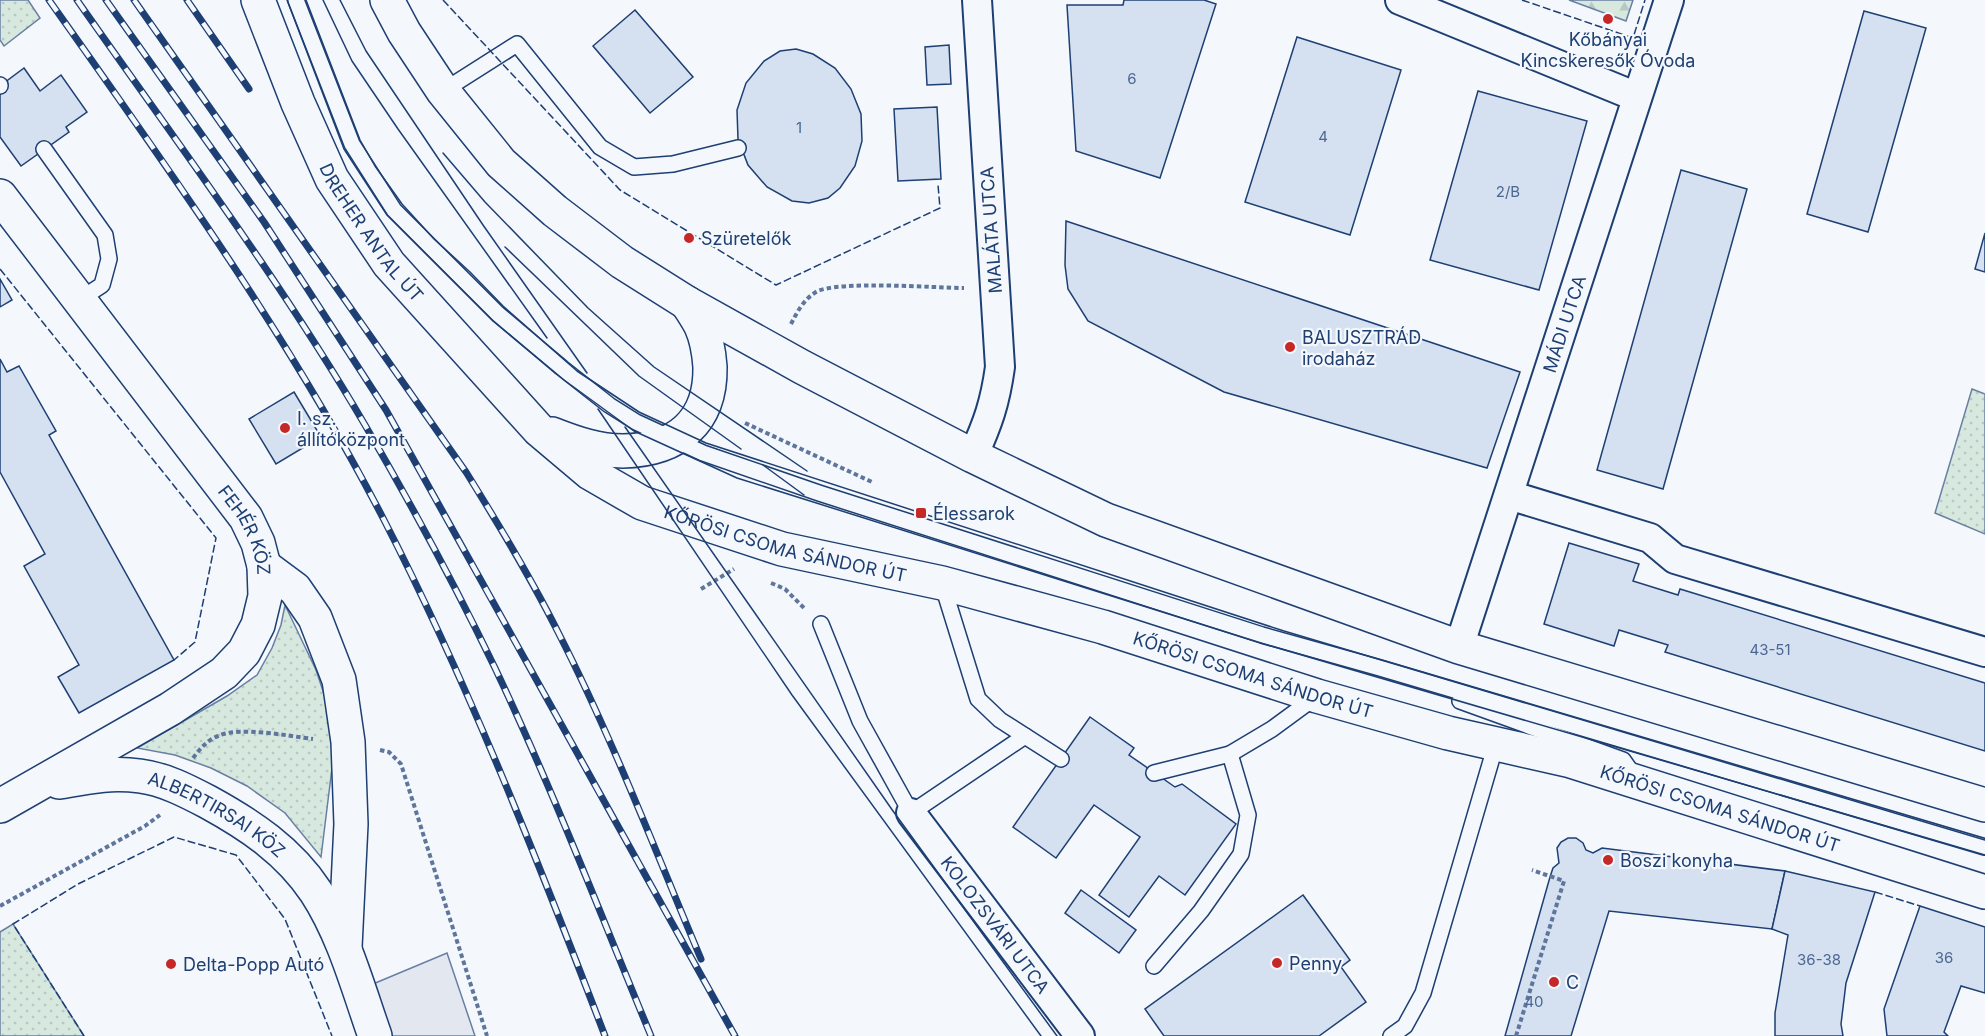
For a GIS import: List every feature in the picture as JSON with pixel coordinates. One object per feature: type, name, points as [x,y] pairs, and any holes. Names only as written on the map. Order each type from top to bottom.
[{"type":"main road","name":"DREHER ANTAL ÚT","points":[[258,0],[298,103],[332,178],[363,227],[389,264],[539,430]]},
{"type":"main road","points":[[387,0],[404,32],[443,91],[501,163],[555,212],[622,262],[687,303],[974,456],[1106,520],[1459,647],[1985,806]]},
{"type":"main road","name":"FEHÉR KÖZ","points":[[0,196],[246,519],[258,543],[264,566],[295,589],[315,618],[339,680],[348,742],[351,824],[345,949]]},
{"type":"main road","points":[[539,430],[581,445],[626,451],[663,445],[684,433],[705,403],[710,386],[709,352],[702,327],[687,303]]},
{"type":"main road","name":"KŐRÖSI CSOMA SÁNDOR ÚT","points":[[539,430],[590,473],[642,503],[782,549],[942,583],[1103,627],[1317,696],[1448,733],[1571,762],[1985,892]]},
{"type":"main road","name":"ALBERTIRSAI KÖZ","points":[[0,806],[170,709],[224,673],[244,652],[258,625],[265,596],[264,566]]},
{"type":"main road","name":"ALBERTIRSAI KÖZ","points":[[33,787],[104,774],[143,776],[183,788],[261,834],[291,861],[316,893],[345,949]]},
{"type":"main road","points":[[345,949],[375,1036]]},
{"type":"street","name":"MALÁTA UTCA","points":[[974,456],[986,428],[997,389],[1000,367],[977,0]]},
{"type":"street","points":[[1401,0],[1637,97]]},
{"type":"street","name":"MÁDI UTCA","points":[[1459,647],[1669,0]]},
{"type":"street","points":[[1509,495],[1650,538],[1675,559],[1985,652]]},
{"type":"street","name":"KOLOZSVÁRI UTCA","points":[[912,813],[1080,1036]]},
{"type":"lane","points":[[296,0],[352,144],[394,210],[498,314],[562,368],[623,414],[703,453],[830,497],[1262,635],[1985,847]]},
{"type":"lane","points":[[443,91],[517,44],[600,147],[634,167],[673,164],[738,148]]},
{"type":"lane","points":[[44,149],[105,236],[109,259],[102,285],[79,300]]},
{"type":"lane","points":[[942,583],[978,699],[1000,720],[1061,759]]},
{"type":"lane","points":[[821,624],[860,721],[912,813],[1025,736]]},
{"type":"lane","points":[[1380,668],[1448,697],[1623,760],[1639,783]]},
{"type":"lane","points":[[1154,773],[1230,754],[1272,729],[1317,696]]},
{"type":"lane","points":[[1392,1036],[1405,1026],[1424,993],[1496,744]]},
{"type":"lane","points":[[1154,966],[1201,911],[1240,854],[1248,815],[1230,754]]},
{"type":"path","points":[[776,352],[800,307],[817,291],[845,286],[995,289]]},
{"type":"path","points":[[745,423],[878,485]]},
{"type":"path","points":[[701,589],[736,568]]},
{"type":"path","points":[[765,580],[785,589],[821,624]]},
{"type":"path","points":[[1516,1036],[1564,881],[1532,870]]},
{"type":"green space","points":[[0,0],[28,0],[40,18],[4,46],[0,40]]},
{"type":"green space","points":[[1569,0],[1633,0],[1626,21]]},
{"type":"green space","points":[[1972,389],[1985,394],[1985,534],[1935,513]]},
{"type":"green space","points":[[285,605],[316,670],[332,718],[332,768],[321,857],[285,813],[247,786],[211,768],[175,755],[137,748],[227,696],[257,675],[272,648],[281,625]]},
{"type":"green space","points":[[13,924],[84,1036],[0,1036],[0,932]]},
{"type":"shaded area","points":[[447,953],[475,1036],[391,1036],[373,984]]},
{"type":"building","points":[[1124,0],[1204,0],[1216,4],[1160,178],[1076,151],[1067,5],[1123,5]]},
{"type":"building","points":[[635,10],[693,77],[650,113],[593,46]]},
{"type":"building","points":[[1864,11],[1926,28],[1868,232],[1807,214]]},
{"type":"building","points":[[1297,37],[1401,70],[1350,235],[1245,202]]},
{"type":"building","points":[[949,45],[951,84],[927,85],[925,47]]},
{"type":"building","points":[[796,49],[813,54],[835,68],[851,89],[861,114],[862,141],[855,166],[840,188],[828,198],[809,203],[792,201],[767,187],[748,165],[738,139],[737,110],[746,83],[764,61],[780,51]]},
{"type":"building","points":[[24,68],[40,91],[61,75],[87,112],[66,127],[69,132],[21,166],[0,137],[0,86]]},
{"type":"building","points":[[1478,91],[1587,121],[1539,290],[1430,260]]},
{"type":"building","points":[[937,107],[941,179],[898,181],[894,109]]},
{"type":"building","points":[[1681,170],[1747,189],[1663,489],[1597,470]]},
{"type":"building","name":"BALUSZTRÁD irodaház","points":[[1066,221],[1520,372],[1487,468],[1224,392],[1088,321],[1068,289],[1065,265]]},
{"type":"building","points":[[1985,233],[1985,272],[1975,269]]},
{"type":"building","points":[[0,279],[12,300],[0,307]]},
{"type":"building","points":[[0,359],[7,372],[19,366],[56,431],[49,435],[174,660],[79,713],[58,677],[79,665],[24,566],[45,554],[0,472]]},
{"type":"building","name":"I. sz. állítóközpont","points":[[294,392],[321,437],[276,464],[249,419]]},
{"type":"building","points":[[1569,543],[1639,564],[1633,581],[1678,595],[1680,589],[1985,683],[1985,751],[1665,652],[1668,645],[1619,630],[1614,646],[1544,624]]},
{"type":"building","points":[[1090,717],[1134,748],[1129,755],[1175,787],[1182,784],[1236,824],[1185,895],[1159,876],[1129,917],[1099,895],[1140,837],[1094,805],[1056,858],[1013,827]]},
{"type":"building","name":"C","points":[[1568,838],[1576,838],[1583,843],[1586,850],[1593,853],[1602,848],[1785,871],[1772,929],[1609,911],[1571,1036],[1505,1036],[1550,877],[1553,868],[1559,863],[1557,848]]},
{"type":"building","points":[[1785,871],[1875,892],[1846,983],[1841,1024],[1843,1036],[1775,1036],[1775,1013],[1788,935],[1772,929]]},
{"type":"building","points":[[1081,890],[1136,930],[1119,953],[1065,913]]},
{"type":"building","name":"Penny","points":[[1303,895],[1350,960],[1341,967],[1366,1002],[1319,1036],[1164,1036],[1145,1009]]},
{"type":"building","points":[[1920,906],[1985,927],[1985,993],[1961,986],[1944,1032],[1948,1036],[1887,1036],[1884,1009]]},
{"type":"tram line","points":[[287,0],[344,149],[387,215],[493,321],[564,380],[634,431],[737,478],[1261,643],[1985,855]]},
{"type":"tram line","points":[[306,0],[360,140],[402,204],[434,239],[503,306],[577,371],[639,412],[706,443],[1284,631],[1985,840]]},
{"type":"tram line","points":[[323,0],[352,61],[547,338]]},
{"type":"tram line","points":[[340,0],[366,51],[483,225],[587,373]]},
{"type":"tram line","points":[[443,153],[485,202],[588,308],[654,367],[807,471]]},
{"type":"tram line","points":[[505,247],[639,376],[741,449]]},
{"type":"tram line","points":[[598,409],[792,695],[1041,1036]]},
{"type":"tram line","points":[[625,427],[893,811],[1057,1036]]},
{"type":"tram line","points":[[763,465],[804,495]]},
{"type":"railway","points":[[49,0],[225,253],[347,450],[445,645],[528,839],[605,1036]]},
{"type":"railway","points":[[77,0],[298,316],[365,425],[416,515],[464,606],[516,713],[651,1036]]},
{"type":"railway","points":[[106,0],[264,222],[386,410],[735,1036]]},
{"type":"railway","points":[[134,0],[466,472],[503,532],[548,613],[598,714],[701,959]]},
{"type":"railway","points":[[187,0],[249,89]]},
{"type":"fence","points":[[443,0],[620,190],[776,285],[940,208],[938,185]]},
{"type":"fence","points":[[1522,0],[1633,38],[1645,0]]},
{"type":"fence","points":[[0,269],[216,538],[195,642],[174,660]]},
{"type":"fence","points":[[84,1036],[13,924],[78,884],[174,837],[236,855],[285,919],[332,1036]]},
{"type":"fence","points":[[1875,892],[1920,906]]},
{"type":"place","name":"Kőbányai Kincskeresők Óvoda","points":[[1608,19]]},
{"type":"place","name":"Szüretelők","points":[[689,238]]},
{"type":"place","name":"BALUSZTRÁD irodaház","points":[[1290,347]]},
{"type":"place","name":"I. sz. állítóközpont","points":[[285,428]]},
{"type":"place","name":"Élessarok","points":[[921,513]]},
{"type":"place","name":"Boszi konyha","points":[[1608,860]]},
{"type":"place","name":"Penny","points":[[1277,963]]},
{"type":"place","name":"Delta-Popp Autó","points":[[171,964]]},
{"type":"place","name":"C","points":[[1554,982]]}]
